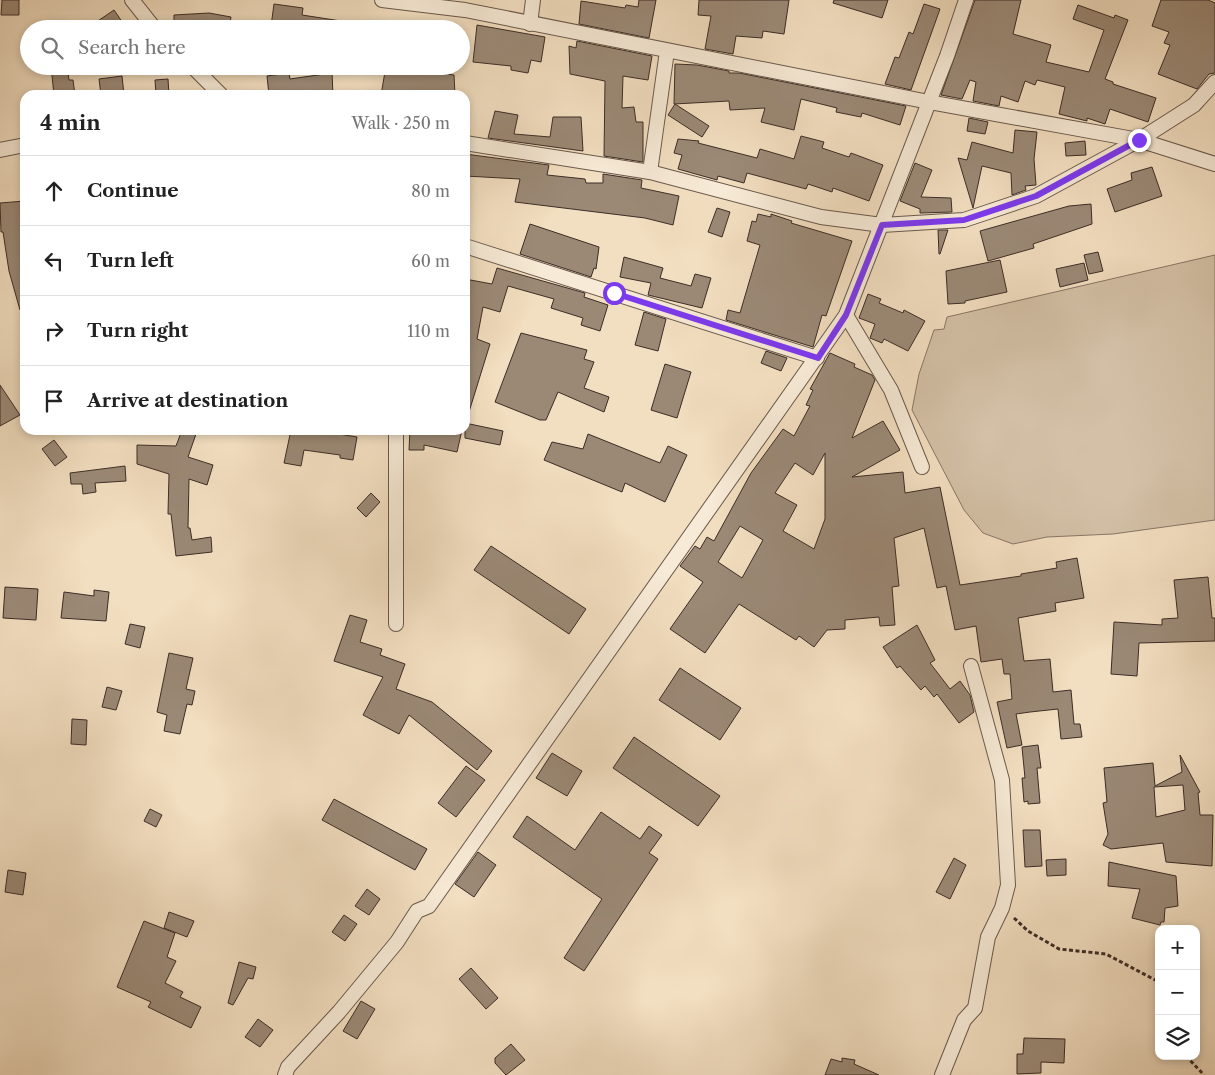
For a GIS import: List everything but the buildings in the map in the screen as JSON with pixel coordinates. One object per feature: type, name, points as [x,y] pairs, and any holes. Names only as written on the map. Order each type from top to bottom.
[{"type":"street","points":[[132,0],[148,20]]},
{"type":"street","points":[[382,0],[465,10],[930,102],[1139,140],[1215,164]]},
{"type":"street","points":[[455,0],[465,10]]},
{"type":"street","points":[[530,24],[533,0]]},
{"type":"street","points":[[285,1075],[288,1067],[339,1012],[397,942],[417,911],[429,906],[818,358],[846,315],[930,102],[966,0]]},
{"type":"street","points":[[650,172],[667,51]]},
{"type":"street","points":[[201,75],[216,90]]},
{"type":"street","points":[[470,144],[650,172],[821,217],[882,225],[964,220],[1036,196],[1139,140],[1194,105],[1215,82]]},
{"type":"street","points":[[0,150],[20,146]]},
{"type":"street","points":[[470,248],[818,358]]},
{"type":"street","points":[[846,315],[891,390],[922,467]]},
{"type":"street","points":[[396,435],[396,624]]},
{"type":"street","points":[[942,1075],[964,1020],[976,1008],[988,937],[1002,908],[1008,885],[1002,780],[971,666]]},
{"type":"path","points":[[1002,908],[1028,930],[1059,949],[1106,954],[1155,980]]},
{"type":"path","points":[[1190,1060],[1204,1075]]},
{"type":"shaded area","points":[[1215,255],[1215,520],[1113,534],[1047,537],[1013,544],[983,533],[964,510],[912,410],[919,374],[934,330],[944,329],[947,317]]},
{"type":"route","points":[[614,293],[818,358],[846,315],[882,225],[964,220],[1036,196],[1139,140]]}]
